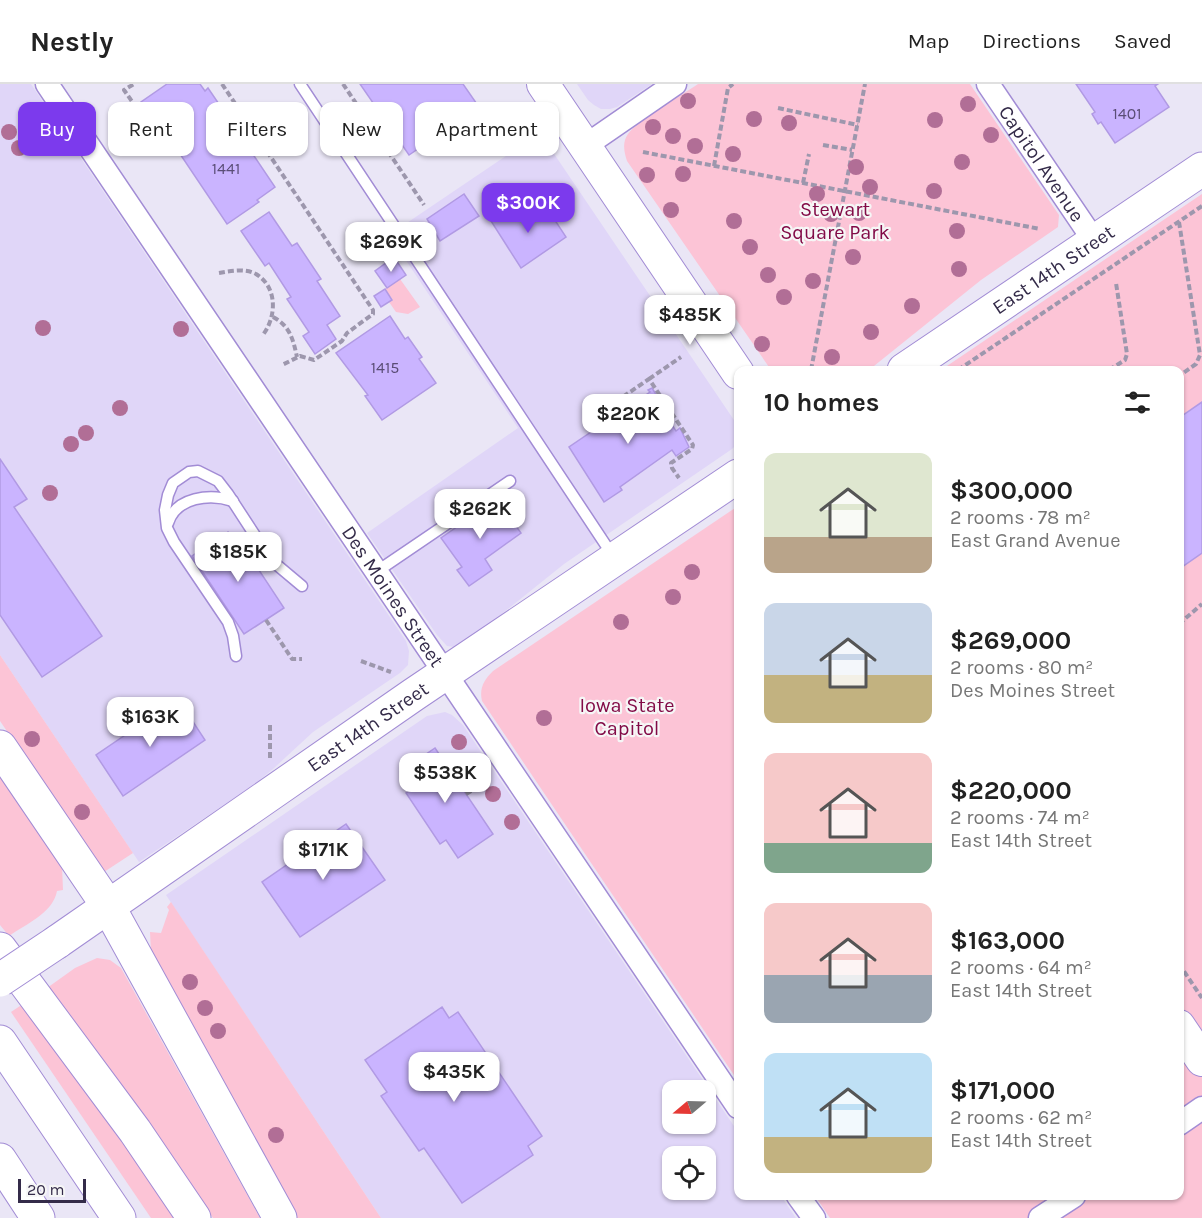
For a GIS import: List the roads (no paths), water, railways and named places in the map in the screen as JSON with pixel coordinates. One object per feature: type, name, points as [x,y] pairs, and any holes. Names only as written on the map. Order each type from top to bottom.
[{"type":"main road","points":[[543,84],[734,367]]},
{"type":"main road","name":"East 14th Street","points":[[910,366],[1202,169]]},
{"type":"main road","name":"East 14th Street","points":[[0,980],[445,673],[734,479]]},
{"type":"main road","points":[[0,747],[108,906],[280,1218]]},
{"type":"main road","points":[[0,949],[135,1131],[194,1218]]},
{"type":"main road","points":[[1184,1033],[1202,1060]]},
{"type":"main road","points":[[0,1042],[119,1218]]},
{"type":"main road","points":[[0,1160],[38,1218]]},
{"type":"street","name":"Des Moines Street","points":[[47,84],[734,1101]]},
{"type":"street","points":[[585,146],[675,84]]},
{"type":"street","name":"Capitol Avenue","points":[[988,84],[1095,242]]},
{"type":"street","points":[[1184,1121],[1202,1108]]},
{"type":"street","points":[[801,1200],[814,1218]]},
{"type":"street","points":[[1040,1218],[1068,1200]]},
{"type":"lane","points":[[300,84],[615,559]]},
{"type":"lane","points":[[236,656],[228,622],[167,528],[165,510],[173,483],[189,471],[198,471],[218,481],[270,560],[302,586]]},
{"type":"lane","points":[[376,572],[510,481]]},
{"type":"lane","points":[[167,528],[171,513],[179,505],[206,498],[221,497],[233,501]]},
{"type":"park label","name":"Stewart Square Park","points":[[835,220]]},
{"type":"park label","name":"Iowa State Capitol","points":[[627,716]]}]
